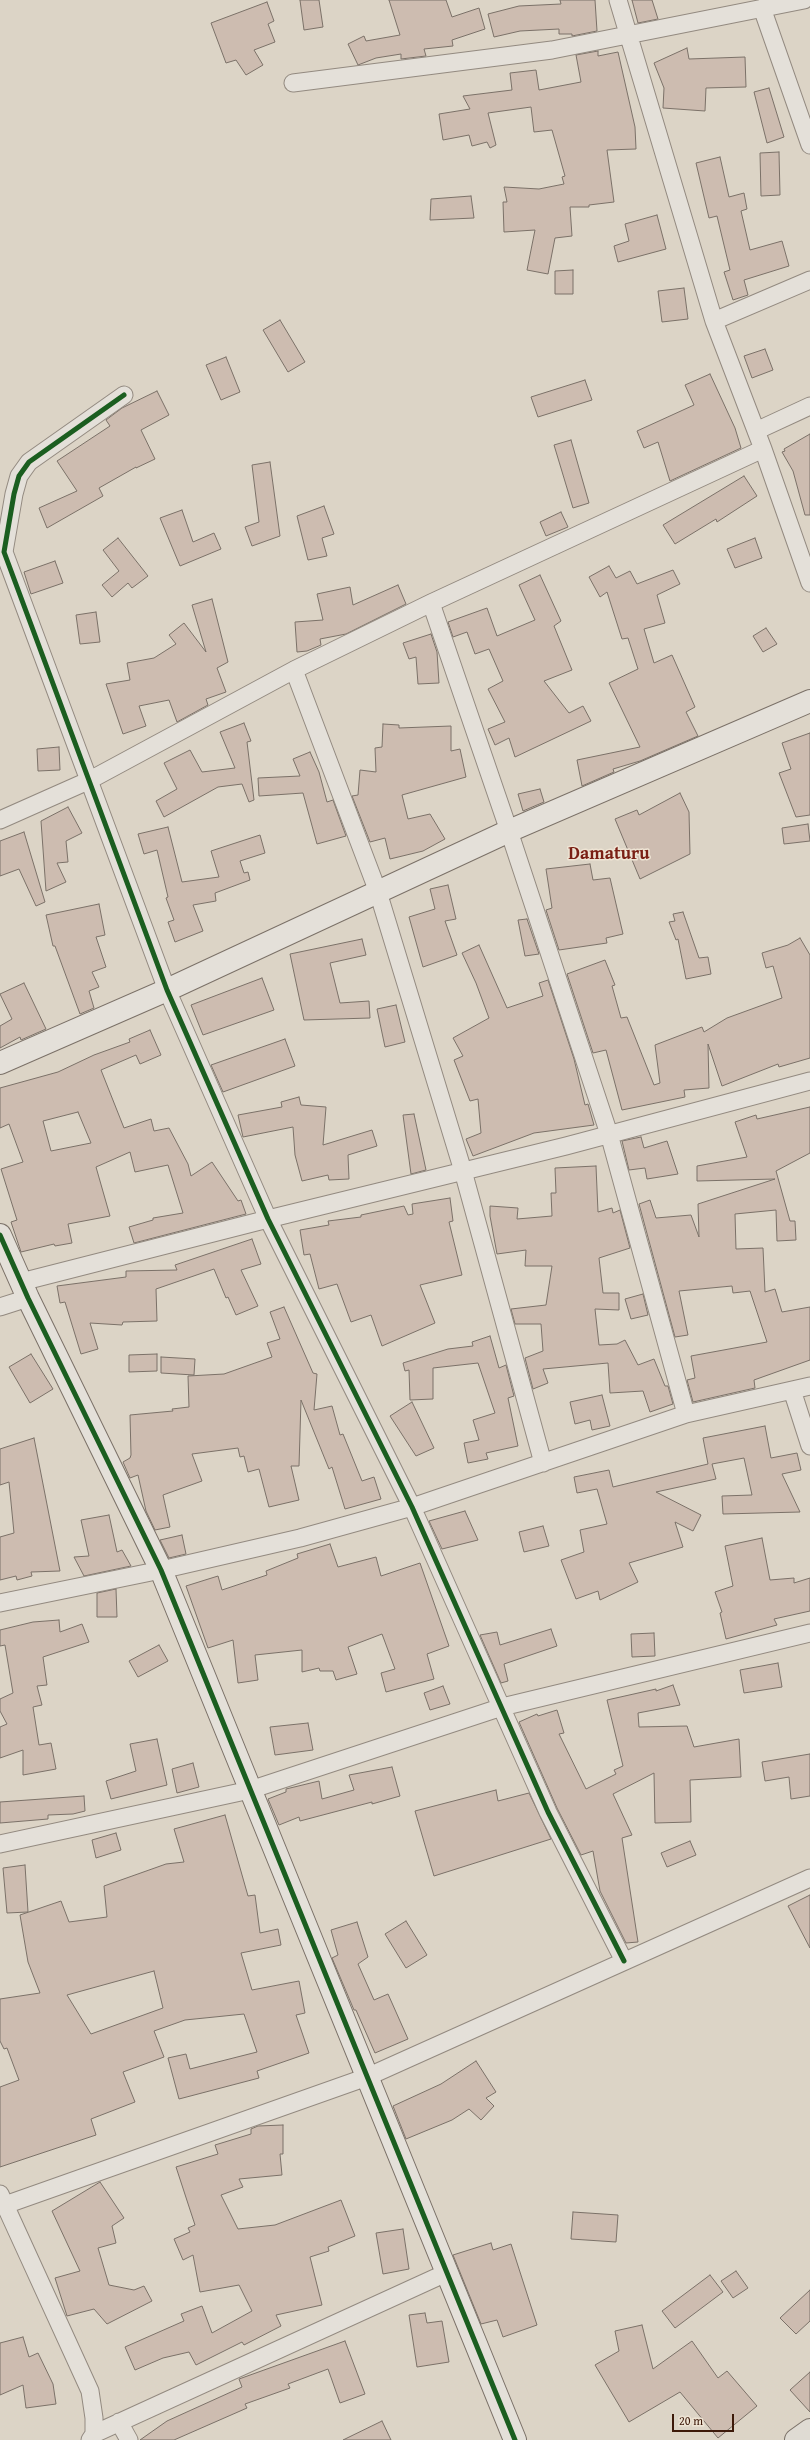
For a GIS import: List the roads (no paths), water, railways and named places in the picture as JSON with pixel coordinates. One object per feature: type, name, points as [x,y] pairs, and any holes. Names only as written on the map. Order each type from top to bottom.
[{"type":"highway","points":[[796,2440],[810,2430]]},
{"type":"street","points":[[618,0],[714,321],[763,450],[810,583]]},
{"type":"street","points":[[293,83],[552,50],[630,36],[804,0]]},
{"type":"street","points":[[762,8],[810,145]]},
{"type":"street","points":[[714,321],[810,280]]},
{"type":"street","points":[[124,395],[29,462],[19,476],[2,553],[90,780],[167,990],[268,1219],[412,1507],[548,1812],[624,1961]]},
{"type":"street","points":[[756,431],[810,406]]},
{"type":"street","points":[[0,820],[90,780],[294,670],[431,603],[763,450]]},
{"type":"street","points":[[431,603],[509,831],[609,1134],[686,1414]]},
{"type":"street","points":[[294,670],[378,892],[463,1171],[543,1463]]},
{"type":"street","points":[[0,1063],[167,990],[509,831],[810,701]]},
{"type":"street","points":[[0,1307],[25,1290],[268,1219],[609,1134],[810,1081]]},
{"type":"street","points":[[0,1235],[25,1290],[161,1570],[515,2440]]},
{"type":"street","points":[[0,1603],[161,1570],[300,1538],[412,1507],[686,1414],[810,1386]]},
{"type":"street","points":[[792,1390],[810,1446]]},
{"type":"street","points":[[0,1844],[250,1790],[502,1707],[810,1633]]},
{"type":"street","points":[[446,2273],[119,2422],[92,2437],[90,2391],[7,2226],[3,2200],[367,2078],[810,1878]]},
{"type":"street","points":[[119,2422],[129,2440]]},
{"type":"district","name":"Damaturu","points":[[609,854]]}]
